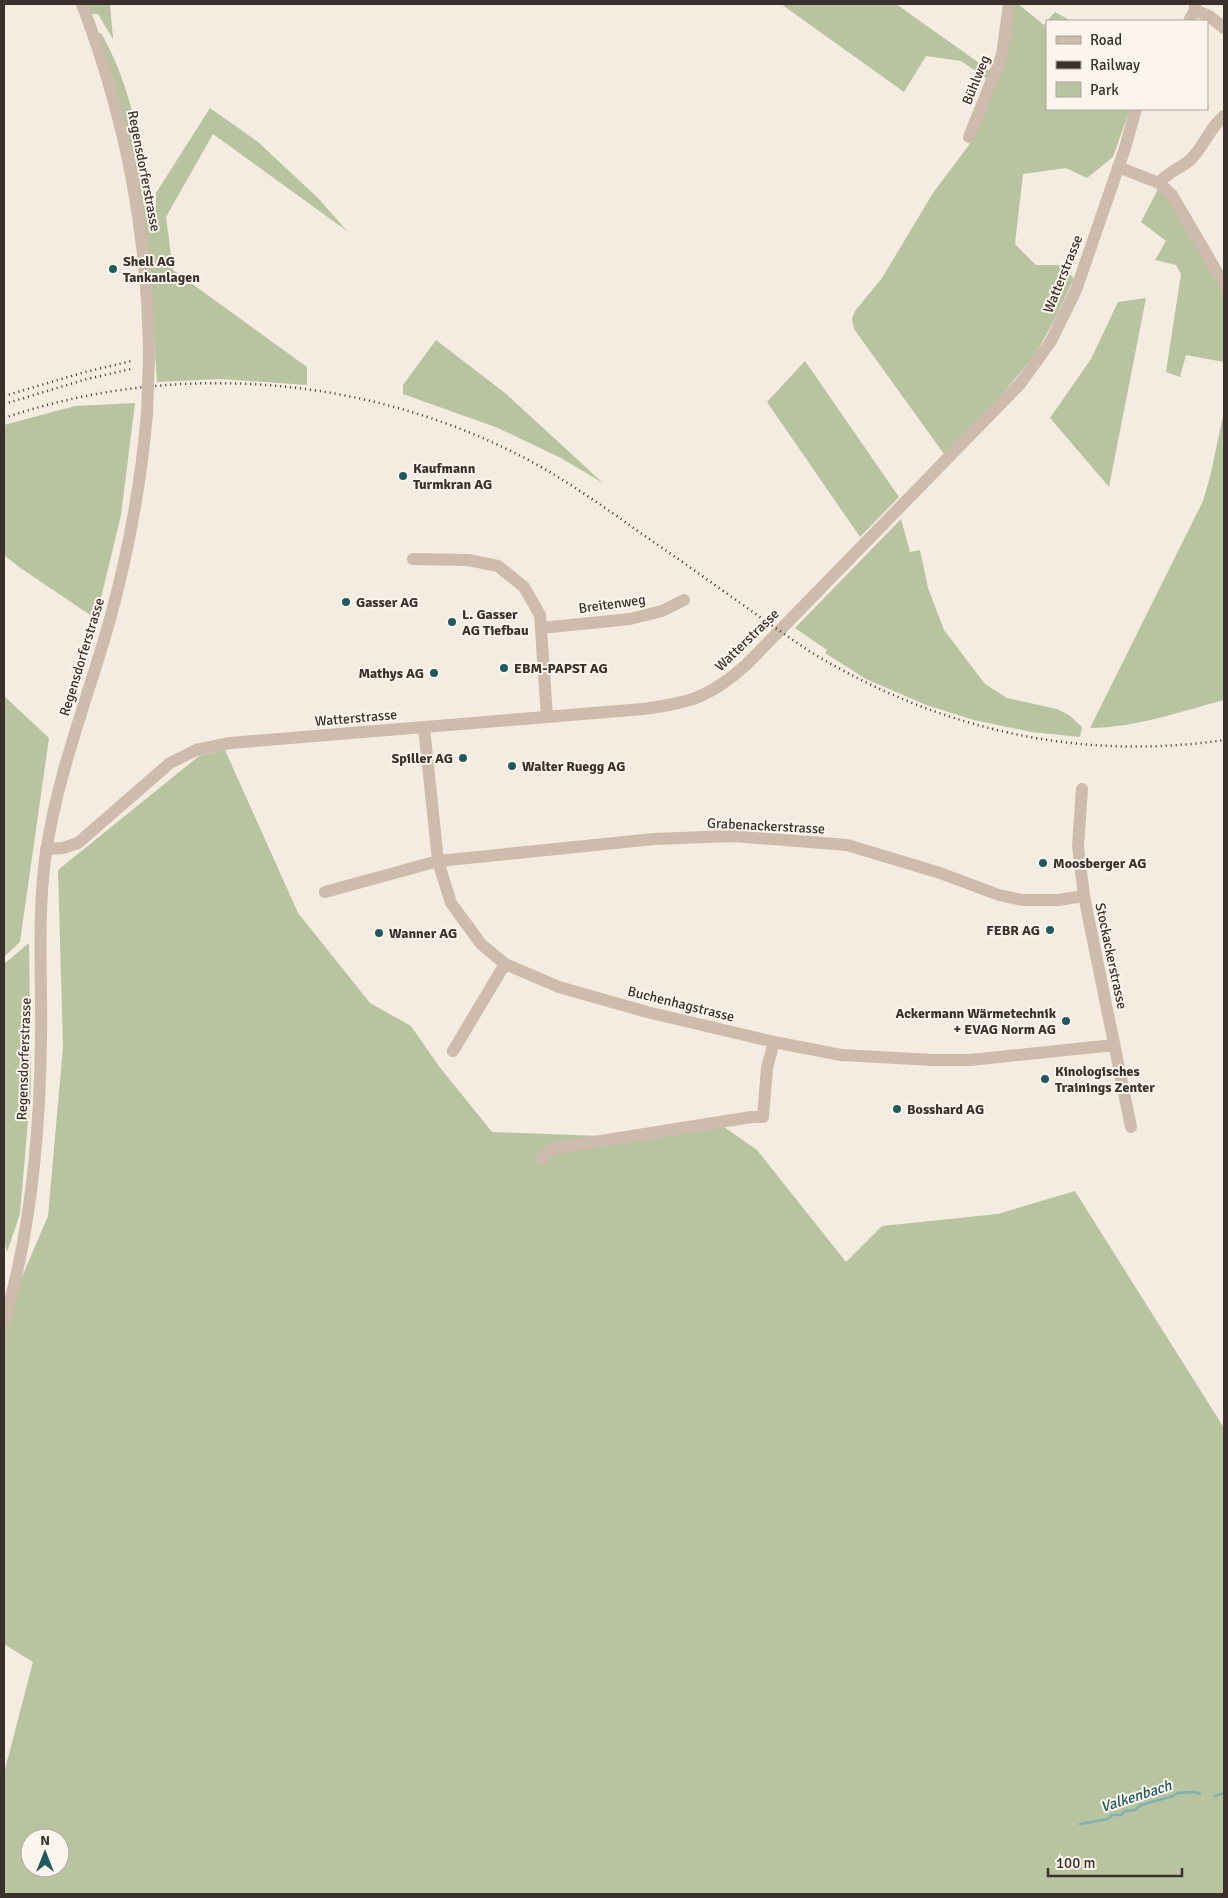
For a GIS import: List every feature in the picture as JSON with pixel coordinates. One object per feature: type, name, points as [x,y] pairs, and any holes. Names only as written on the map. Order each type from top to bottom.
[{"type":"street","name":"Regensdorferstrasse","points":[[4,1323],[16,1275],[34,1163],[40,1086],[41,902],[46,849],[58,788],[124,566],[143,458],[147,413],[149,358],[147,303],[141,238],[131,168],[103,63],[82,4]]},
{"type":"street","name":"Bühlweg","points":[[969,136],[1002,56],[1009,4]]},
{"type":"street","points":[[1189,20],[1195,7],[1224,28]]},
{"type":"street","name":"Watterstrasse","points":[[46,849],[63,848],[78,843],[170,763],[196,750],[230,743],[643,709],[683,703],[696,699],[721,686],[748,663],[1020,384],[1051,341],[1076,290],[1125,148],[1136,110]]},
{"type":"street","points":[[1159,183],[1164,176],[1190,159],[1224,116]]},
{"type":"street","points":[[1118,167],[1159,183],[1172,195],[1224,284]]},
{"type":"street","points":[[414,558],[468,560],[498,566],[524,587],[540,615],[547,717]]},
{"type":"street","name":"Breitenweg","points":[[541,628],[630,619],[662,611],[684,600]]},
{"type":"street","name":"Buchenhagstrasse","points":[[424,727],[438,861],[451,903],[481,944],[505,964],[568,989],[647,1012],[774,1042],[841,1055],[970,1060],[1114,1046]]},
{"type":"street","name":"Stockackerstrasse","points":[[1082,789],[1078,846],[1084,896],[1131,1127]]},
{"type":"street","name":"Grabenackerstrasse","points":[[325,892],[438,861],[654,839],[732,836],[847,845],[940,873],[999,895],[1022,900],[1058,900],[1084,896]]},
{"type":"street","points":[[454,1051],[505,964]]},
{"type":"street","points":[[542,1158],[551,1149],[750,1117],[763,1117],[767,1068],[774,1042]]},
{"type":"green space","points":[[86,4],[110,4],[113,39],[98,14],[90,14]]},
{"type":"green space","points":[[781,4],[896,4],[992,72],[990,81],[961,61],[926,56],[904,92]]},
{"type":"green space","points":[[1012,4],[1018,4],[1044,25],[1046,23],[1046,110],[1130,110],[1113,157],[1087,178],[1066,168],[1023,174],[1015,244],[1036,265],[1059,265],[1074,278],[1049,330],[1029,362],[994,403],[944,454],[854,329],[852,319],[855,311],[882,278],[933,193],[969,145],[1003,61]]},
{"type":"green space","points":[[1055,12],[1069,20],[1048,20]]},
{"type":"green space","points":[[101,33],[120,72],[127,93],[143,158],[150,201],[156,207],[156,193],[210,108],[258,142],[318,198],[347,231],[213,134],[166,217],[173,270],[307,367],[307,385],[221,379],[157,382],[149,257],[98,34]]},
{"type":"green space","points":[[1158,189],[1170,199],[1224,289],[1224,362],[1186,355],[1180,377],[1166,372],[1181,274],[1176,265],[1155,260],[1166,241],[1141,222]]},
{"type":"green space","points":[[1146,298],[1109,487],[1050,418],[1091,359],[1118,302]]},
{"type":"green space","points":[[436,340],[505,393],[603,483],[561,458],[498,428],[403,394],[403,385]]},
{"type":"green space","points":[[805,361],[899,497],[860,537],[767,402]]},
{"type":"green space","points":[[135,403],[121,515],[96,619],[4,555],[4,425],[75,406]]},
{"type":"green space","points":[[1224,411],[1224,700],[1140,722],[1090,728],[1203,501]]},
{"type":"green space","points":[[901,519],[910,552],[920,550],[928,588],[944,630],[985,684],[1007,698],[1057,709],[1069,715],[1082,727],[1080,737],[1031,732],[974,720],[926,705],[866,679],[825,653],[827,650],[795,628]]},
{"type":"green space","points":[[4,696],[49,738],[20,942],[4,957]]},
{"type":"green space","points":[[225,750],[298,913],[370,1003],[411,1026],[438,1065],[492,1132],[601,1136],[714,1120],[757,1150],[846,1262],[882,1226],[998,1214],[1075,1191],[1224,1428],[1224,1894],[4,1894],[4,1773],[33,1662],[4,1644],[4,1319],[48,1216],[63,1047],[58,870],[199,756]]},
{"type":"green space","points":[[29,943],[31,1086],[20,1214],[7,1252],[4,1239],[4,964]]},
{"type":"waterway","name":"Valkenbach","points":[[1080,1824],[1108,1819],[1112,1815],[1121,1815],[1125,1811],[1135,1810],[1141,1805],[1178,1793],[1195,1792],[1200,1794]]},
{"type":"waterway","name":"Valkenbach","points":[[1215,1796],[1224,1793]]},
{"type":"railway","points":[[4,396],[85,372],[132,361]]},
{"type":"railway","points":[[4,404],[87,379],[131,369]]},
{"type":"railway","points":[[4,418],[71,399],[140,388],[209,383],[278,386],[347,396],[415,413],[480,437],[543,468],[606,508],[809,651],[857,678],[906,700],[957,719],[1008,733],[1061,742],[1114,746],[1169,746],[1224,740]]},
{"type":"place","name":"Shell AG Tankanlagen","points":[[113,269]]},
{"type":"place","name":"Kaufmann Turmkran AG","points":[[403,476]]},
{"type":"place","name":"Gasser AG","points":[[346,602]]},
{"type":"place","name":"L. Gasser AG Tiefbau","points":[[452,622]]},
{"type":"place","name":"EBM-PAPST AG","points":[[504,668]]},
{"type":"place","name":"Mathys AG","points":[[434,673]]},
{"type":"place","name":"Spiller AG","points":[[463,758]]},
{"type":"place","name":"Walter Ruegg AG","points":[[512,766]]},
{"type":"place","name":"Moosberger AG","points":[[1043,863]]},
{"type":"place","name":"FEBR AG","points":[[1050,930]]},
{"type":"place","name":"Wanner AG","points":[[379,933]]},
{"type":"place","name":"Ackermann Wärmetechnik + EVAG Norm AG","points":[[1066,1021]]},
{"type":"place","name":"Kinologisches Trainings Zenter","points":[[1045,1079]]},
{"type":"place","name":"Bosshard AG","points":[[897,1109]]}]
